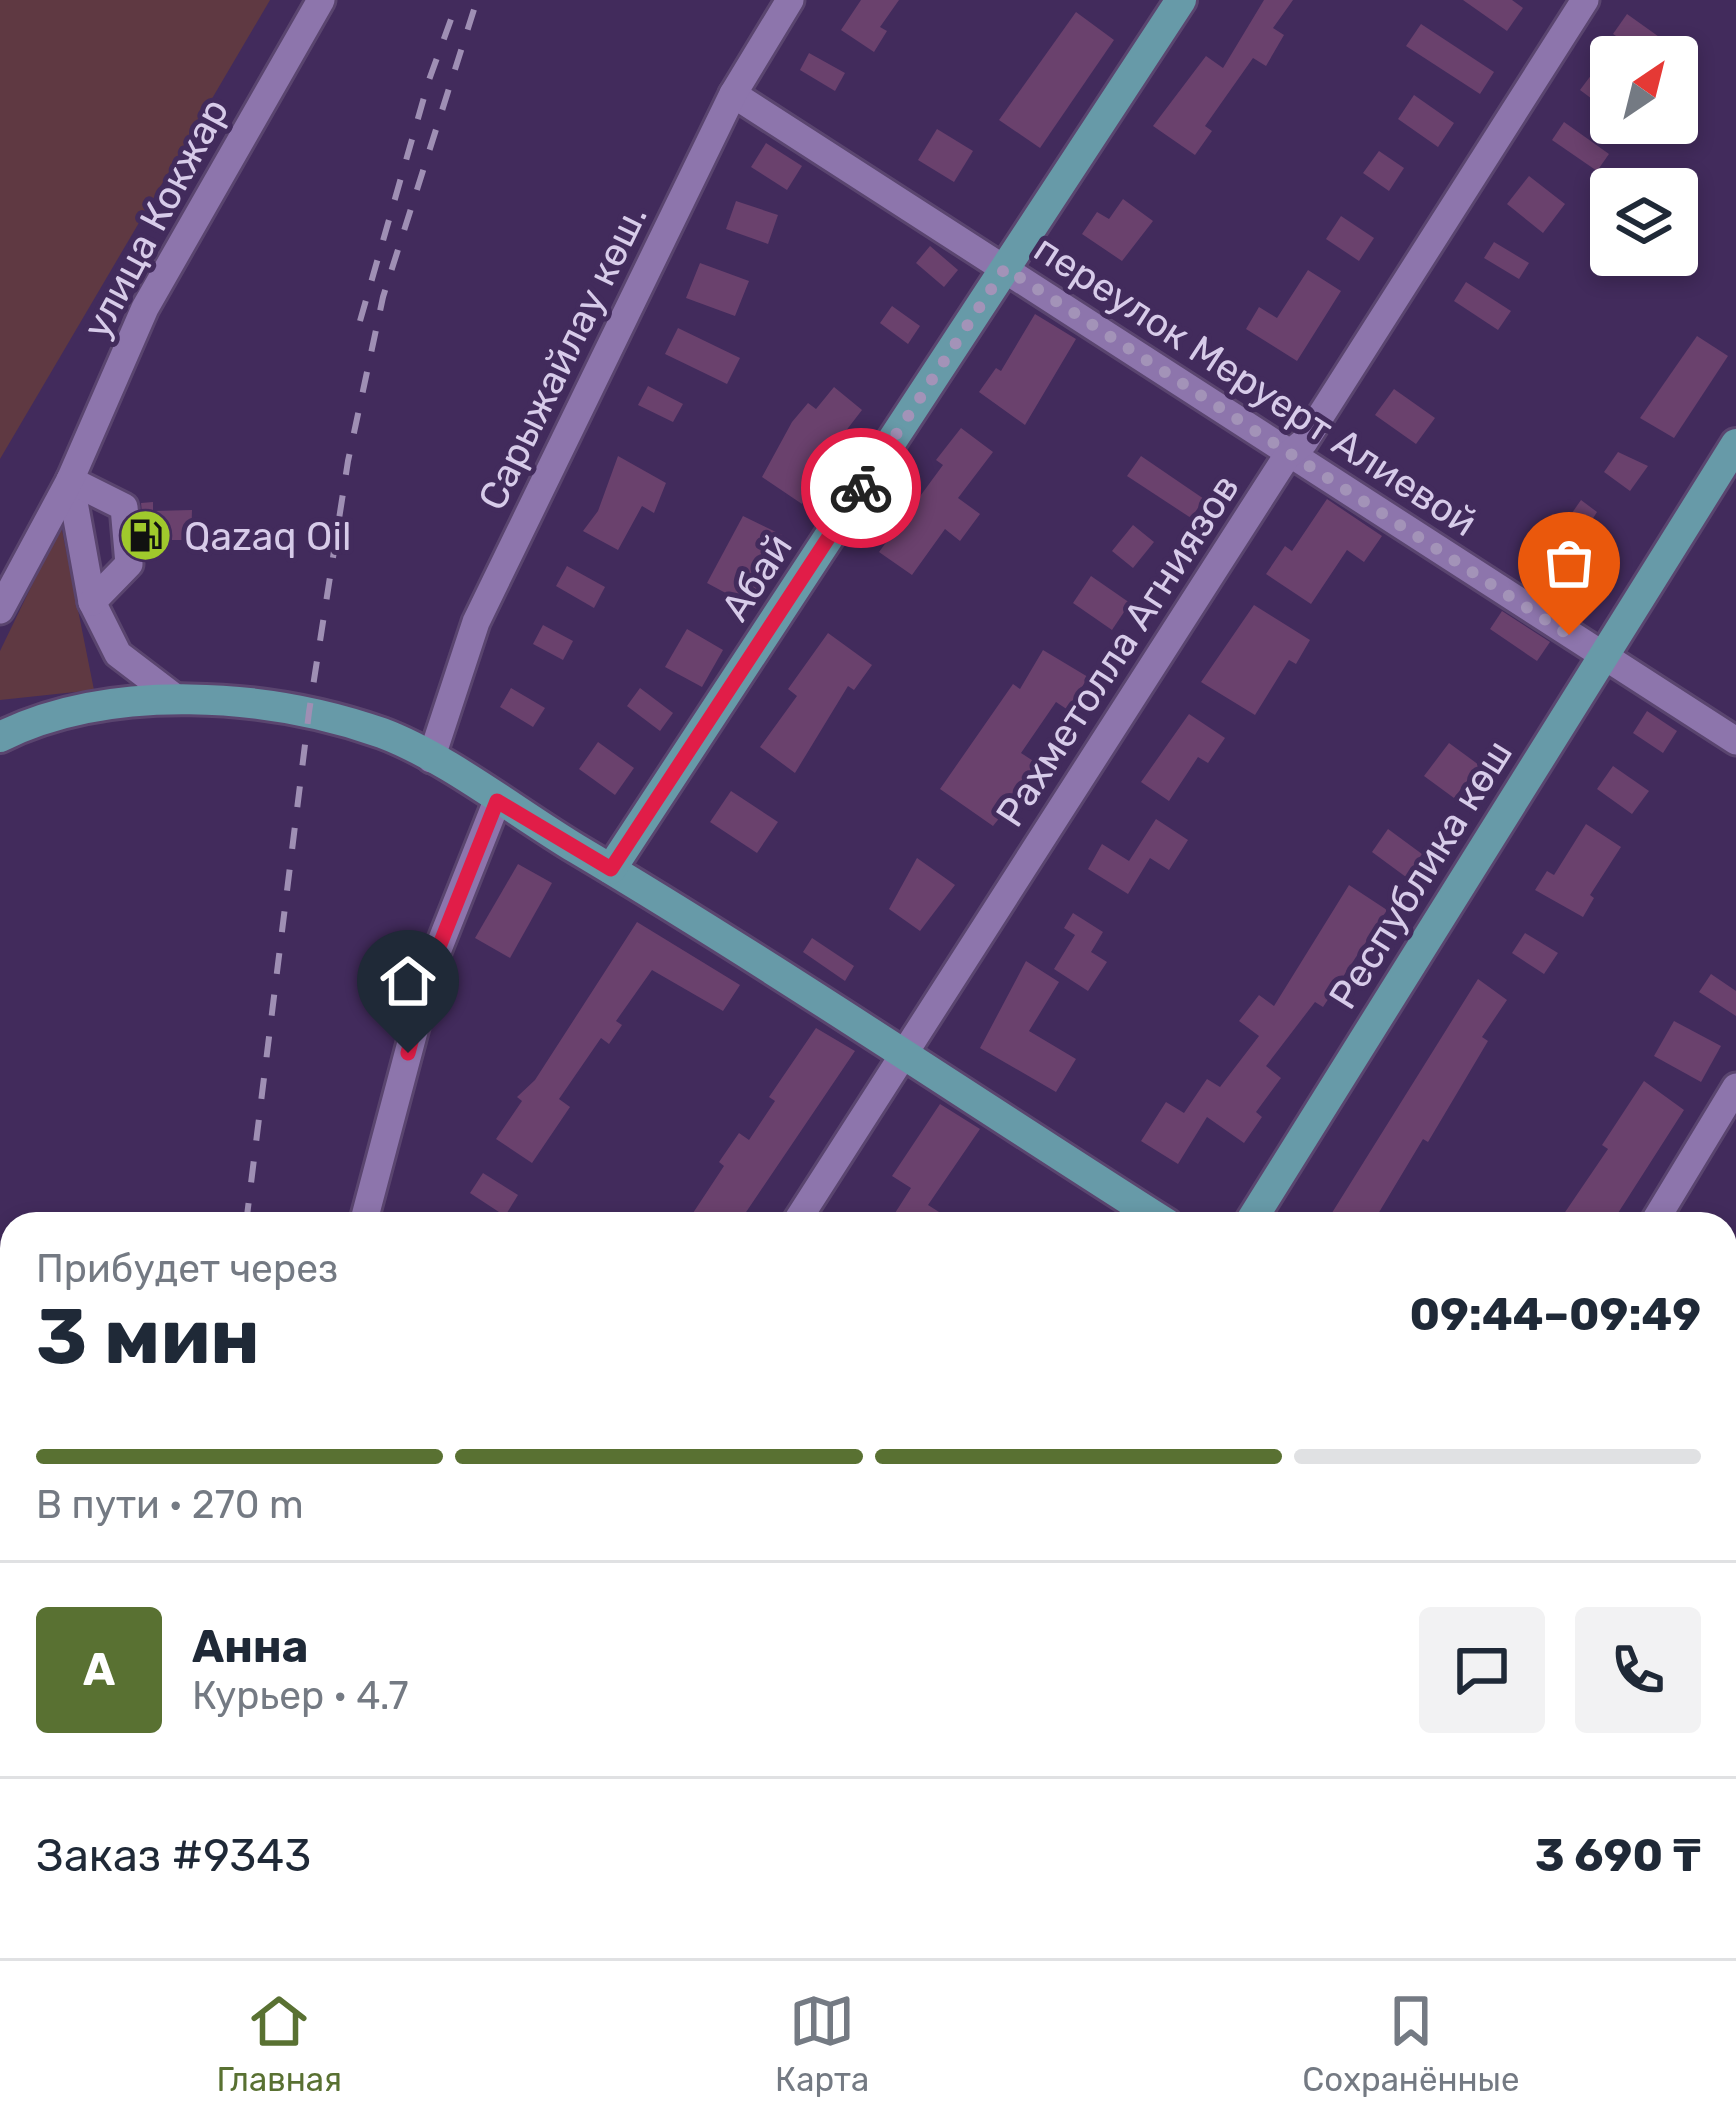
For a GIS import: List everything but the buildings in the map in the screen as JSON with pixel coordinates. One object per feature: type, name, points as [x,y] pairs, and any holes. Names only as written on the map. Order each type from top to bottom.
[{"type":"main road","name":"Абай","points":[[611,869],[1181,0]]},
{"type":"main road","name":"Республика көш","points":[[1256,1212],[1736,444]]},
{"type":"main road","points":[[0,737],[97,708],[177,699],[309,712],[386,735],[611,869],[1148,1212]]},
{"type":"street","name":"улица Кокжар","points":[[0,610],[70,480],[145,308],[321,0]]},
{"type":"street","name":"Сарыжайлау көш.","points":[[430,759],[476,622],[733,94],[790,0]]},
{"type":"street","name":"Рахметолла Агниязов","points":[[802,1212],[1287,455],[1304,442],[1585,0]]},
{"type":"street","name":"переулок Меруерт Алиевой","points":[[733,94],[1736,741]]},
{"type":"street","points":[[70,480],[92,602],[118,654],[177,699]]},
{"type":"street","points":[[70,480],[124,507],[129,564],[92,602]]},
{"type":"street","points":[[366,1212],[431,967],[497,801]]},
{"type":"street","points":[[1660,1212],[1736,1087]]},
{"type":"shaded area","points":[[0,0],[270,0],[0,459]]},
{"type":"shaded area","points":[[61,525],[94,690],[0,700],[0,651]]},
{"type":"railway","points":[[360,321],[429,80],[458,0]]},
{"type":"railway","points":[[247,1212],[309,712],[348,461],[383,297],[477,0]]},
{"type":"way so far","points":[[861,488],[1005,268],[1569,635]]},
{"type":"place","name":"Qazaq Oil","points":[[145,536]]},
{"type":"route","points":[[408,1053],[431,967],[497,801],[611,869],[861,488]]}]
